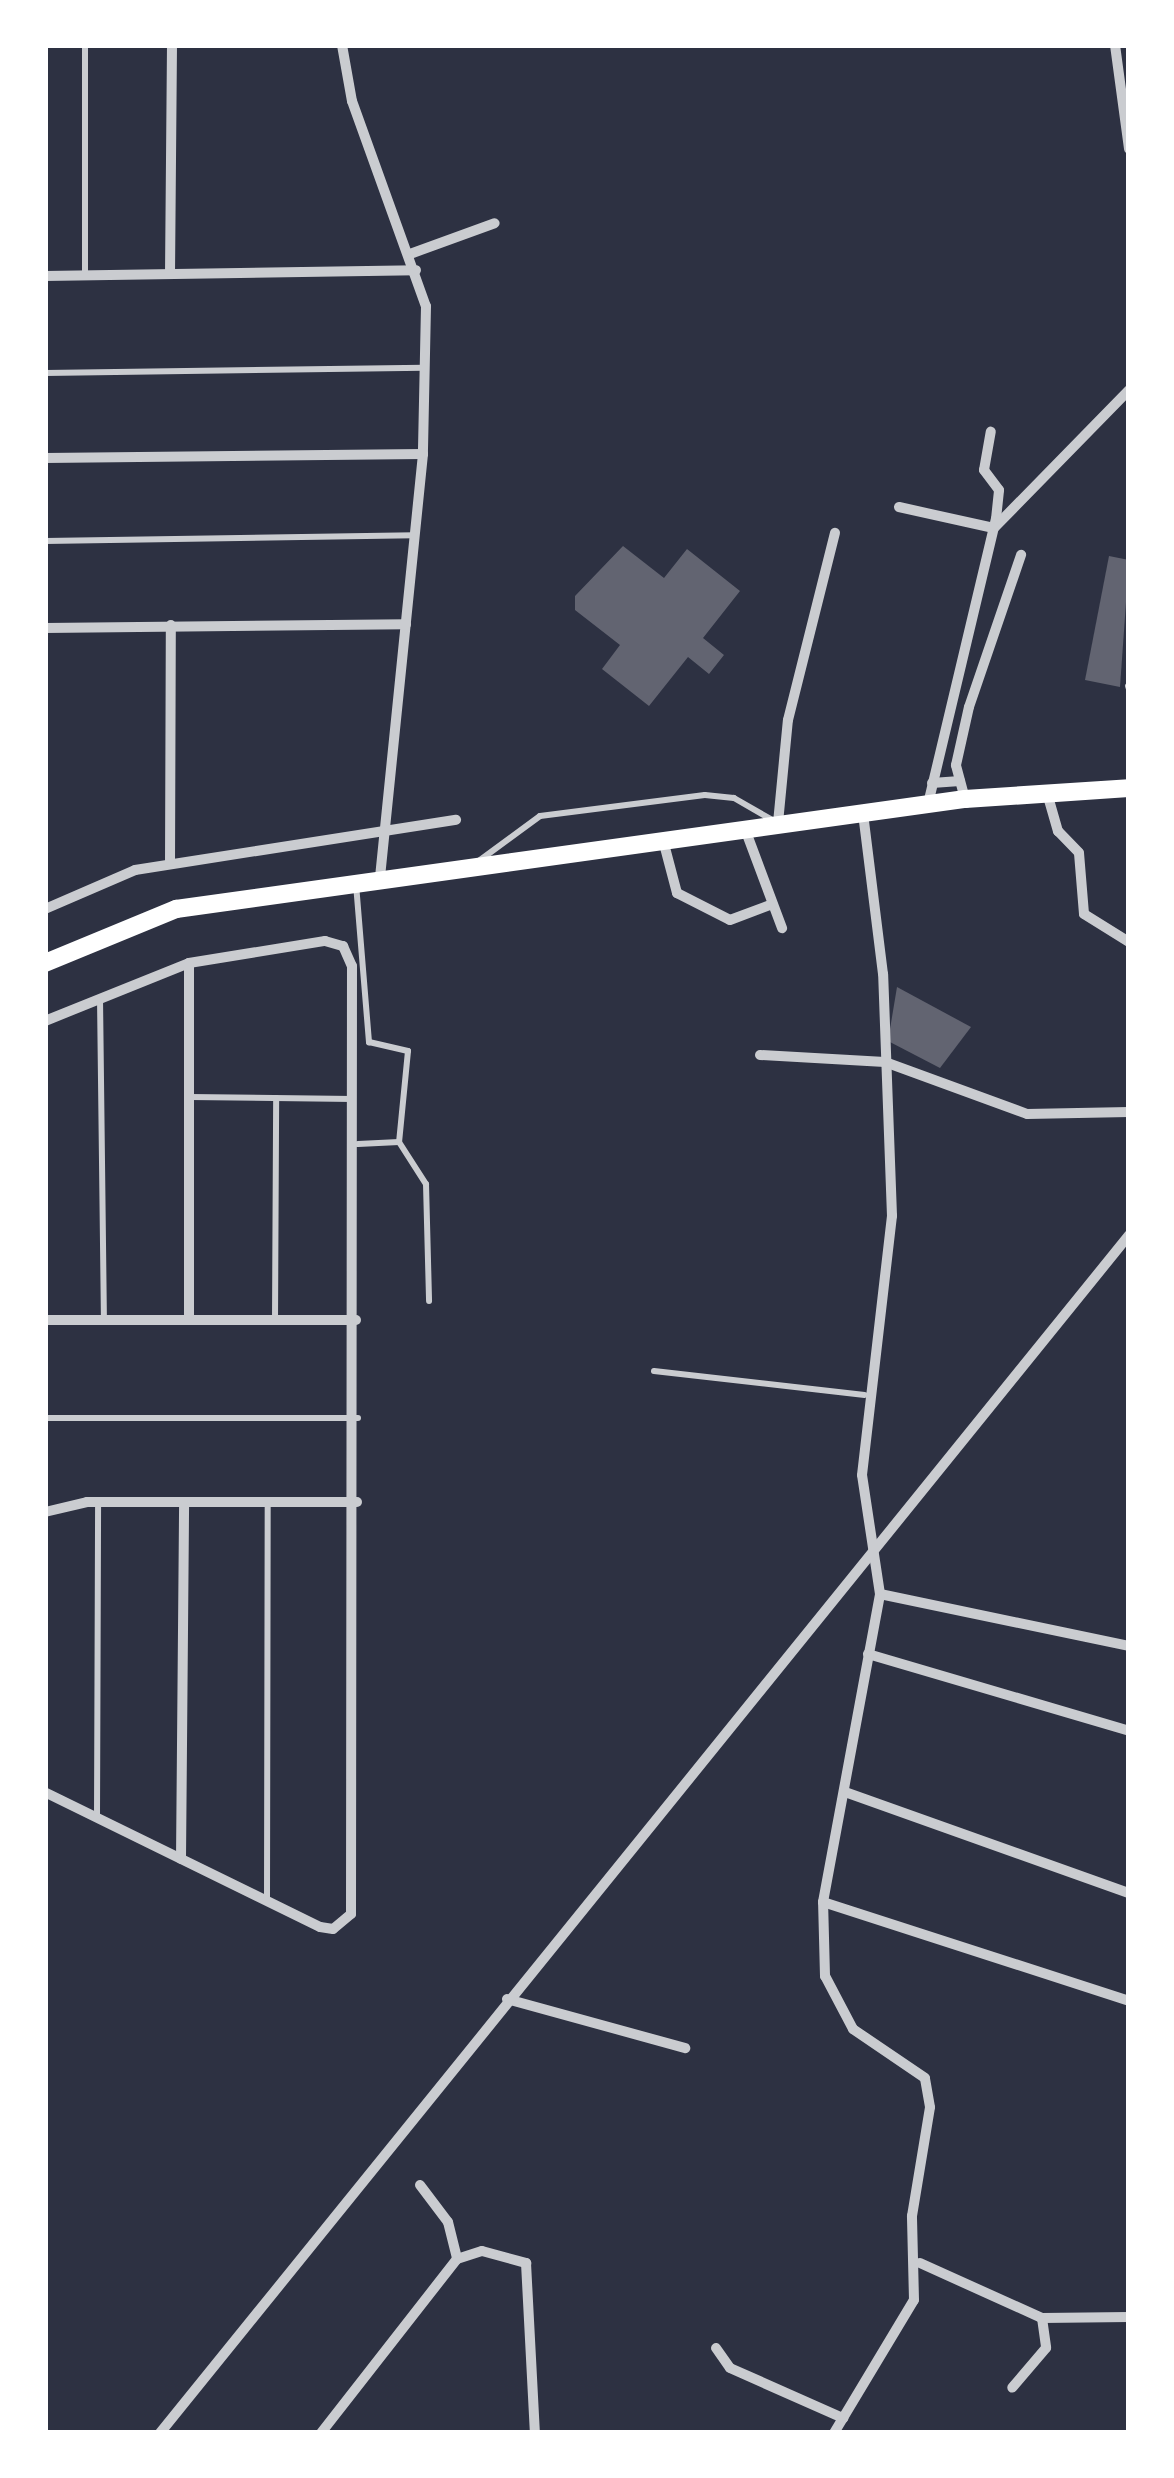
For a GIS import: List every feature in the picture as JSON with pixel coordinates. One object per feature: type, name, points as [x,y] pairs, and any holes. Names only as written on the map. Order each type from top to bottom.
[{"type":"main road","points":[[45,963],[176,910],[475,864],[863,814],[928,804],[962,790],[1046,792],[1129,788]]},
{"type":"street","points":[[170,274],[172,45]]},
{"type":"street","points":[[342,45],[352,101],[426,306],[423,454],[380,878]]},
{"type":"street","points":[[1115,45],[1129,148]]},
{"type":"street","points":[[410,254],[495,223]]},
{"type":"street","points":[[45,276],[416,270]]},
{"type":"street","points":[[994,528],[1129,390]]},
{"type":"street","points":[[928,804],[994,528],[999,490],[984,470],[991,432]]},
{"type":"street","points":[[45,458],[423,454]]},
{"type":"street","points":[[899,507],[994,528]]},
{"type":"street","points":[[778,823],[788,720],[835,532]]},
{"type":"street","points":[[932,783],[962,790],[969,707],[995,648],[1021,555]]},
{"type":"street","points":[[45,628],[406,624]]},
{"type":"street","points":[[170,864],[171,625]]},
{"type":"street","points":[[969,642],[995,648]]},
{"type":"street","points":[[1046,792],[1058,831],[1079,854],[1084,914],[1129,942]]},
{"type":"street","points":[[834,2433],[914,2300],[920,2263],[912,2216],[927,2152],[924,2078],[853,2029],[832,2002],[823,1902],[880,1594],[862,1475],[865,1395],[892,1216],[886,1062],[863,814]]},
{"type":"street","points":[[45,909],[170,864],[386,838],[456,820]]},
{"type":"street","points":[[745,828],[770,905],[782,928]]},
{"type":"street","points":[[662,839],[677,893],[730,920],[770,905]]},
{"type":"street","points":[[45,1021],[189,963],[343,946],[358,1144],[351,1914],[333,1930],[45,1792]]},
{"type":"street","points":[[189,963],[189,1320]]},
{"type":"street","points":[[760,1054],[886,1062],[1027,1114],[1129,1112]]},
{"type":"street","points":[[160,2433],[822,1606],[875,1558],[1129,1235]]},
{"type":"street","points":[[45,1320],[356,1320]]},
{"type":"street","points":[[45,1512],[98,1502],[357,1502]]},
{"type":"street","points":[[182,1858],[184,1502]]},
{"type":"street","points":[[880,1594],[1129,1646]]},
{"type":"street","points":[[868,1654],[1129,1732]]},
{"type":"street","points":[[845,1792],[1129,1893]]},
{"type":"street","points":[[823,1902],[1129,2002]]},
{"type":"street","points":[[507,1999],[684,2048]]},
{"type":"street","points":[[420,2185],[448,2222],[457,2259]]},
{"type":"street","points":[[321,2433],[457,2259],[482,2251],[526,2263],[535,2433]]},
{"type":"street","points":[[920,2263],[1042,2318],[1129,2317]]},
{"type":"street","points":[[1012,2388],[1046,2348],[1042,2318]]},
{"type":"street","points":[[716,2348],[730,2368],[843,2418]]},
{"type":"lane","points":[[85,45],[85,275]]},
{"type":"lane","points":[[45,373],[425,368]]},
{"type":"lane","points":[[45,541],[415,536]]},
{"type":"lane","points":[[475,864],[540,816],[705,795],[734,798],[778,823]]},
{"type":"lane","points":[[356,883],[369,1042],[408,1050],[399,1142],[426,1184],[435,1258],[429,1301]]},
{"type":"lane","points":[[100,997],[104,1320]]},
{"type":"lane","points":[[189,1097],[356,1099]]},
{"type":"lane","points":[[274,1320],[276,1098]]},
{"type":"lane","points":[[358,1144],[399,1142]]},
{"type":"lane","points":[[654,1371],[865,1395]]},
{"type":"lane","points":[[45,1418],[358,1418]]},
{"type":"lane","points":[[98,1502],[98,1818]]},
{"type":"lane","points":[[267,1901],[268,1502]]},
{"type":"building","points":[[623,546],[664,578],[687,549],[740,591],[703,638],[724,655],[709,674],[688,657],[649,706],[602,669],[620,645],[575,610],[575,596]]},
{"type":"building","points":[[1109,556],[1129,560],[1120,687],[1085,680]]},
{"type":"building","points":[[897,987],[971,1027],[940,1068],[888,1041]]}]
